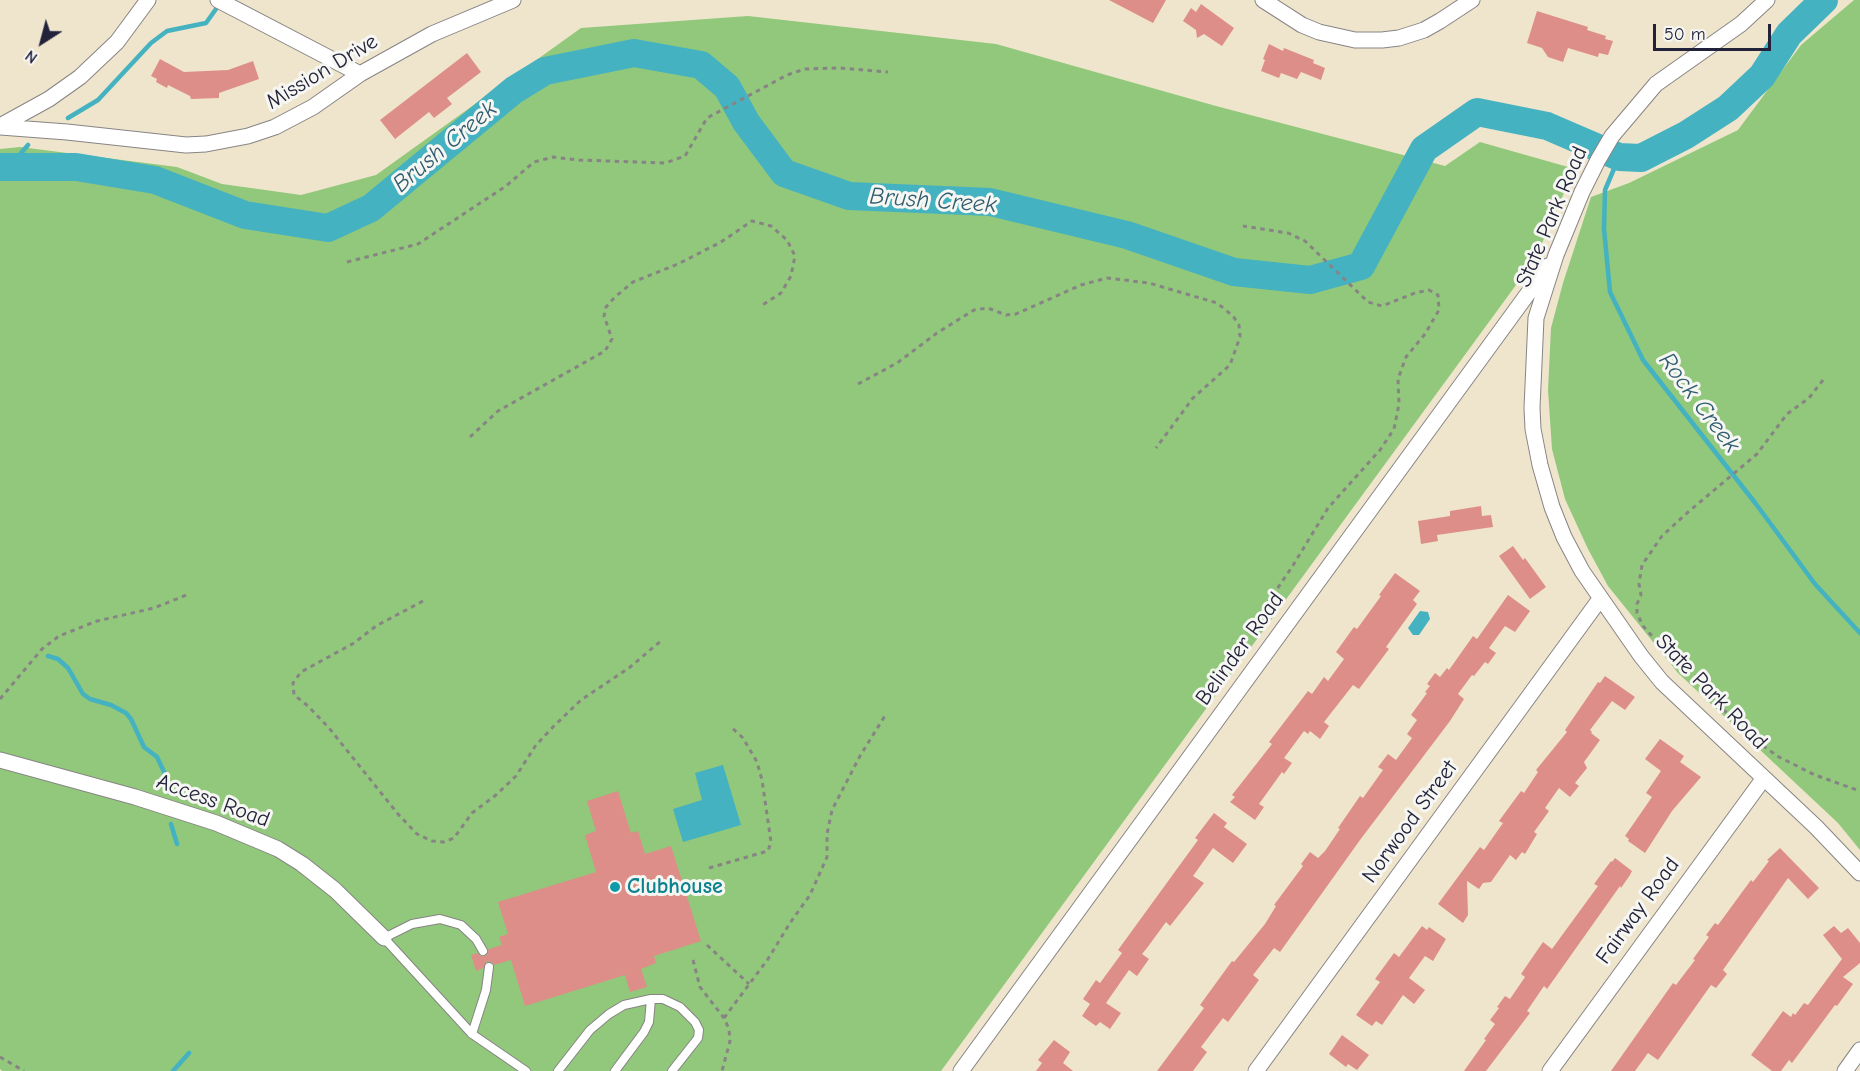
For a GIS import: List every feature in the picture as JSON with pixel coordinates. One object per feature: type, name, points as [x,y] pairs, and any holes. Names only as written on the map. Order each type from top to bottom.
[{"type":"street","points":[[0,126],[49,99],[80,78],[117,42],[148,0]]},
{"type":"street","points":[[218,0],[360,74]]},
{"type":"street","name":"Mission Drive","points":[[0,126],[159,143],[206,144],[248,136],[275,127],[313,107],[360,74],[432,34],[513,0]]},
{"type":"street","points":[[1263,0],[1302,25],[1319,32],[1337,38],[1364,40],[1399,38],[1424,30],[1472,0]]},
{"type":"street","name":"State Park Road","points":[[1767,0],[1741,24],[1656,84],[1612,136],[1581,192],[1556,255],[1536,318],[1533,355],[1533,429],[1552,507],[1573,554],[1600,599],[1641,656],[1662,681],[1816,827],[1860,873]]},
{"type":"street","name":"Belinder Road","points":[[961,1071],[1556,255]]},
{"type":"street","name":"Norwood Street","points":[[1256,1071],[1600,599]]},
{"type":"street","name":"Access Road","points":[[0,760],[135,797],[216,823],[279,849],[335,890],[384,938]]},
{"type":"street","name":"Fairway Road","points":[[1550,1071],[1764,778]]},
{"type":"street","points":[[1845,1071],[1860,1050]]},
{"type":"lane","points":[[483,951],[476,939],[461,925],[440,920],[412,924],[384,938],[472,1034],[526,1071]]},
{"type":"lane","points":[[472,1034],[486,990],[489,966]]},
{"type":"lane","points":[[615,1071],[649,1022],[651,999]]},
{"type":"lane","points":[[558,1071],[590,1030],[609,1014],[624,1005],[651,999],[663,999],[680,1008],[699,1029],[698,1038],[672,1071]]},
{"type":"path","points":[[347,262],[418,244],[506,186],[534,162],[553,157],[665,163],[685,156],[707,118],[776,81],[805,69],[840,68],[888,72]]},
{"type":"path","points":[[470,436],[498,411],[605,351],[612,339],[604,316],[606,307],[633,282],[678,264],[721,242],[752,221],[771,226],[787,240],[795,256],[791,276],[781,293],[761,306]]},
{"type":"path","points":[[1233,656],[1328,508],[1380,450],[1394,429],[1399,404],[1398,380],[1406,357],[1425,334],[1439,310],[1438,295],[1429,290],[1415,292],[1382,306],[1368,302],[1305,242],[1288,233],[1243,226]]},
{"type":"path","points":[[858,384],[897,363],[937,333],[974,310],[988,308],[1006,315],[1016,314],[1081,285],[1107,278],[1149,283],[1217,303],[1233,316],[1239,325],[1240,337],[1230,365],[1193,398],[1156,448]]},
{"type":"path","points":[[1823,380],[1809,398],[1787,414],[1757,454],[1662,536],[1642,565],[1639,584],[1641,595],[1637,604],[1637,613],[1643,626],[1653,637],[1688,664],[1743,732],[1779,757],[1815,775],[1860,791]]},
{"type":"path","points":[[0,699],[42,649],[59,636],[97,621],[154,608],[189,594]]},
{"type":"path","points":[[423,601],[376,626],[354,643],[301,672],[293,683],[294,695],[308,706],[328,728],[398,814],[417,834],[432,841],[444,842],[454,838],[472,813],[516,776],[536,745],[581,700],[629,668],[662,640]]},
{"type":"path","points":[[724,1018],[768,959],[810,895],[827,857],[827,834],[831,810],[886,714]]},
{"type":"path","points":[[709,868],[768,851],[771,842],[762,780],[757,762],[743,738],[731,727]]},
{"type":"path","points":[[707,945],[749,984]]},
{"type":"path","points":[[693,960],[700,987],[724,1018],[729,1029],[730,1041],[722,1071]]},
{"type":"path","points":[[0,1057],[24,1071]]},
{"type":"green space","points":[[1854,0],[1860,0],[1860,850],[1838,823],[1678,673],[1608,586],[1565,499],[1552,449],[1548,390],[1551,328],[1591,197],[1629,183],[1738,130],[1801,45]]},
{"type":"green space","points":[[748,16],[996,44],[1216,106],[1445,166],[1480,142],[1568,167],[1567,186],[1535,259],[941,1071],[2,1071],[0,1069],[0,149],[20,147],[177,167],[222,184],[301,195],[376,175],[581,28]]},
{"type":"water","points":[[1420,611],[1428,612],[1430,619],[1419,635],[1413,635],[1408,628]]},
{"type":"water","points":[[723,765],[741,825],[683,842],[673,809],[702,800],[695,773]]},
{"type":"building","points":[[1109,0],[1166,0],[1153,23]]},
{"type":"building","points":[[1201,4],[1234,28],[1222,46],[1204,34],[1197,38],[1196,30],[1183,21],[1191,8],[1196,12]]},
{"type":"building","points":[[1537,11],[1588,27],[1587,30],[1606,36],[1605,39],[1613,41],[1608,55],[1599,53],[1598,57],[1568,48],[1563,62],[1548,57],[1542,48],[1527,43]]},
{"type":"building","points":[[1269,44],[1283,51],[1284,48],[1314,60],[1313,63],[1325,68],[1321,80],[1301,72],[1297,79],[1281,73],[1279,78],[1261,71]]},
{"type":"building","points":[[467,53],[481,72],[447,98],[452,104],[434,118],[429,112],[395,139],[380,120]]},
{"type":"building","points":[[160,59],[184,72],[228,70],[253,61],[259,79],[219,93],[219,98],[191,99],[190,96],[168,85],[167,88],[156,82],[157,79],[151,76]]},
{"type":"building","points":[[1481,506],[1482,516],[1491,515],[1493,527],[1437,535],[1438,541],[1421,544],[1418,521],[1450,516],[1450,511]]},
{"type":"building","points":[[1513,546],[1523,560],[1525,558],[1546,587],[1530,599],[1499,556]]},
{"type":"building","points":[[1395,573],[1420,591],[1413,600],[1417,604],[1386,647],[1389,649],[1359,689],[1353,685],[1324,722],[1329,726],[1320,739],[1310,731],[1308,734],[1304,731],[1284,758],[1292,763],[1284,774],[1282,772],[1259,804],[1264,807],[1255,820],[1230,802],[1235,797],[1232,795],[1272,744],[1269,742],[1308,691],[1312,694],[1324,677],[1328,681],[1344,659],[1336,652],[1354,627],[1357,629]]},
{"type":"building","points":[[1508,595],[1530,611],[1515,632],[1505,626],[1489,648],[1496,653],[1488,664],[1485,662],[1474,676],[1472,675],[1458,694],[1464,699],[1450,721],[1360,840],[1280,952],[1274,948],[1253,975],[1259,980],[1228,1022],[1223,1018],[1201,1047],[1207,1052],[1193,1071],[1157,1071],[1204,1008],[1200,1005],[1232,961],[1234,962],[1265,924],[1276,906],[1274,905],[1303,866],[1301,864],[1310,852],[1318,858],[1325,851],[1360,796],[1363,798],[1383,770],[1378,767],[1388,754],[1396,760],[1412,738],[1407,734],[1417,720],[1411,715],[1427,693],[1425,692],[1430,686],[1427,684],[1435,673],[1440,677],[1447,668],[1449,670],[1473,636],[1477,639]]},
{"type":"building","points":[[1605,676],[1635,697],[1625,710],[1612,701],[1590,730],[1600,740],[1584,762],[1587,768],[1575,783],[1579,786],[1570,797],[1559,788],[1545,808],[1549,811],[1534,832],[1537,834],[1525,854],[1522,852],[1516,860],[1510,855],[1491,882],[1483,883],[1479,889],[1467,881],[1468,915],[1463,923],[1438,904],[1480,847],[1484,850],[1503,823],[1499,821],[1521,791],[1524,793],[1538,772],[1536,770],[1567,732],[1565,730],[1598,682],[1600,683]]},
{"type":"building","points":[[1660,739],[1684,756],[1680,762],[1701,777],[1672,811],[1645,853],[1628,841],[1629,839],[1625,836],[1652,797],[1646,793],[1661,771],[1645,759]]},
{"type":"building","name":"Clubhouse","points":[[618,791],[631,833],[638,831],[645,854],[671,846],[701,941],[654,956],[656,963],[641,969],[647,987],[630,992],[625,975],[525,1006],[511,960],[494,965],[487,961],[483,968],[476,971],[471,955],[477,953],[485,956],[489,949],[502,945],[499,937],[508,934],[498,902],[596,872],[585,835],[596,831],[587,801]]},
{"type":"building","points":[[1214,813],[1227,823],[1224,827],[1247,844],[1233,863],[1213,848],[1193,876],[1204,883],[1170,926],[1166,922],[1142,954],[1149,959],[1137,976],[1129,970],[1106,1003],[1121,1013],[1110,1029],[1100,1022],[1096,1026],[1082,1016],[1090,1004],[1083,999],[1096,980],[1100,983],[1122,953],[1118,950],[1198,840],[1195,838]]},
{"type":"building","points":[[1780,848],[1819,888],[1808,899],[1788,878],[1723,970],[1727,974],[1716,988],[1711,985],[1658,1060],[1648,1053],[1635,1071],[1611,1071],[1673,983],[1676,985],[1695,960],[1693,959],[1709,937],[1706,935],[1715,923],[1718,925],[1751,880],[1753,882],[1769,861],[1767,860]]},
{"type":"building","points":[[1615,858],[1632,871],[1621,888],[1620,886],[1547,989],[1544,986],[1527,1011],[1530,1013],[1486,1071],[1464,1071],[1495,1024],[1490,1020],[1499,1008],[1497,1007],[1505,996],[1510,999],[1525,977],[1521,974],[1543,942],[1552,949],[1598,886],[1594,884]]},
{"type":"building","points":[[1422,926],[1427,930],[1429,927],[1446,939],[1433,961],[1425,956],[1409,978],[1425,990],[1414,1004],[1403,995],[1382,1025],[1376,1021],[1372,1026],[1356,1015],[1380,982],[1375,979],[1394,953],[1399,957]]},
{"type":"building","points":[[1834,926],[1841,933],[1848,928],[1860,943],[1860,963],[1843,977],[1853,984],[1792,1063],[1789,1060],[1781,1071],[1772,1071],[1751,1055],[1783,1011],[1791,1017],[1804,1003],[1808,1005],[1842,959],[1823,935]]},
{"type":"building","points":[[1342,1035],[1369,1055],[1357,1070],[1348,1064],[1346,1067],[1329,1054]]},
{"type":"building","points":[[1054,1040],[1070,1052],[1063,1063],[1073,1071],[1036,1071],[1042,1063],[1038,1060]]},
{"type":"waterway","name":"Brush Creek","points":[[0,167],[76,167],[155,180],[245,215],[328,228],[371,208],[514,90],[545,71],[634,53],[701,65],[727,87],[746,122],[784,173],[849,196],[990,202],[1127,235],[1234,272],[1310,280],[1361,266],[1424,149],[1477,112],[1547,126],[1619,157],[1641,158],[1686,135],[1728,108],[1762,76],[1789,34],[1824,0]]},
{"type":"waterway","points":[[68,118],[98,100],[151,43],[167,31],[206,23],[216,9]]},
{"type":"waterway","points":[[9,167],[28,145]]},
{"type":"waterway","name":"Rock Creek","points":[[1619,157],[1605,190],[1604,229],[1610,292],[1643,360],[1756,504],[1815,584],[1860,633]]},
{"type":"waterway","points":[[48,656],[58,659],[68,668],[83,694],[126,713],[144,747],[157,757],[166,776],[169,792]]},
{"type":"waterway","points":[[171,824],[177,844]]},
{"type":"waterway","points":[[173,1071],[189,1053]]},
{"type":"place","name":"Clubhouse","points":[[615,887]]}]
